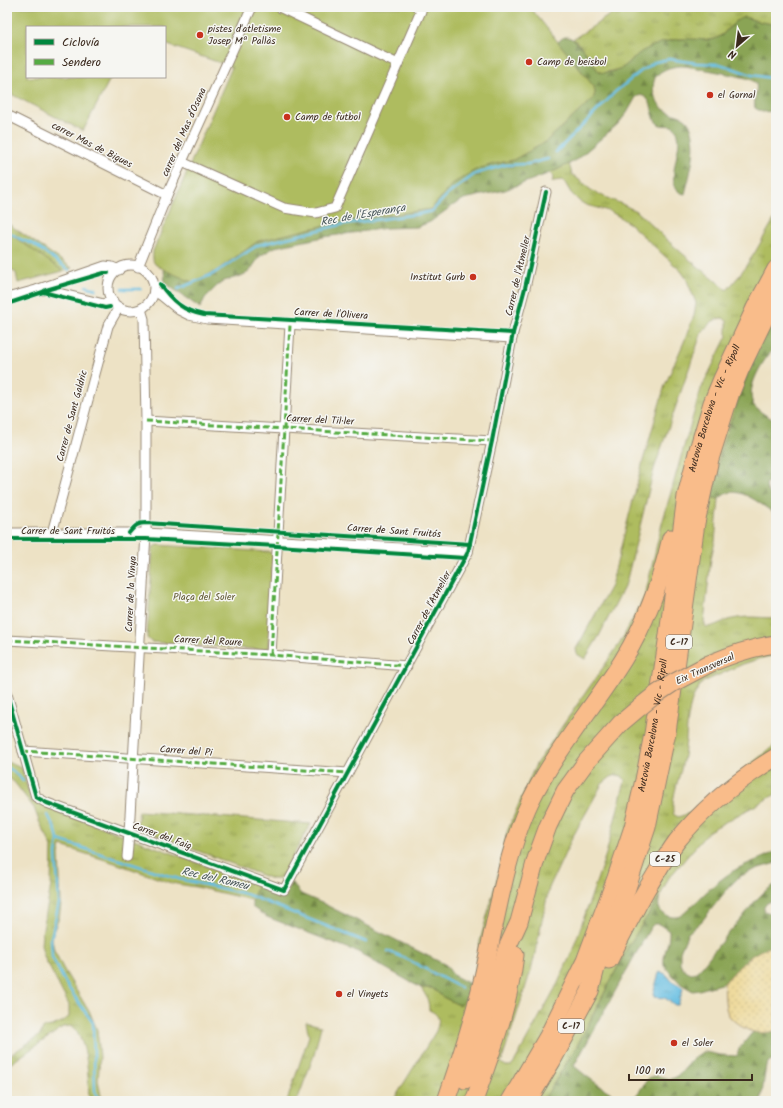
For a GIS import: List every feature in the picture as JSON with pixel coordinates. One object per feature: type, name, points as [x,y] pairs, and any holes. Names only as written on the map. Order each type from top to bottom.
[{"type":"highway","name":"Autovia Barcelona - Vic - Ripoll","points":[[510,1101],[548,1036],[585,961],[633,827],[653,734],[668,635],[686,496],[697,453],[712,403],[755,308],[776,269]]},
{"type":"highway","name":"Autovia Barcelona - Vic - Ripoll","points":[[528,1101],[552,1061],[590,991],[597,964],[625,894],[647,827],[667,732],[695,531],[710,459],[740,370],[776,296]]},
{"type":"highway","points":[[446,1101],[462,1057],[479,995],[501,894],[521,823],[530,802],[550,767],[624,659],[643,624],[652,603],[676,518],[686,496]]},
{"type":"highway","name":"Eix Transversal","points":[[518,922],[536,859],[548,826],[565,791],[586,762],[604,741],[621,723],[672,683],[709,664],[766,645],[776,644]]},
{"type":"highway","name":"C-25","points":[[590,991],[605,969],[658,869],[677,842],[696,819],[734,784],[776,757]]},
{"type":"highway","points":[[456,1101],[483,1032],[507,948],[518,922]]},
{"type":"highway","points":[[474,1101],[493,1048],[504,1009],[513,968],[518,922]]},
{"type":"street","name":"carrer del Mas d'Osona","points":[[138,267],[167,195],[252,7]]},
{"type":"street","points":[[278,7],[398,64]]},
{"type":"street","points":[[182,162],[284,208],[316,213],[336,208],[421,11],[417,7]]},
{"type":"street","name":"carrer Mas de Bigues","points":[[7,115],[167,195]]},
{"type":"street","name":"Carrer de l'Atmeller","points":[[284,890],[468,552],[512,338],[525,288],[546,192]]},
{"type":"street","points":[[7,298],[36,290],[105,266],[119,270]]},
{"type":"street","points":[[126,266],[138,267],[146,271],[150,276],[153,282],[154,291],[150,302],[141,309],[132,311],[123,309],[116,304],[109,294],[109,286],[113,275],[119,270],[126,266]]},
{"type":"street","points":[[36,290],[46,290],[104,304],[116,304]]},
{"type":"street","name":"Carrer de l'Olivera","points":[[154,291],[179,310],[189,315],[207,319],[512,338]]},
{"type":"street","name":"Carrer de Sant Galdric","points":[[52,533],[108,326],[116,304]]},
{"type":"street","name":"Carrer de la Vinya","points":[[127,857],[130,833],[146,533],[144,319],[141,309]]},
{"type":"street","points":[[271,655],[290,325]]},
{"type":"street","name":"Carrer del Til·ler","points":[[146,421],[492,441]]},
{"type":"street","name":"Carrer de Sant Fruitós","points":[[7,533],[146,533],[468,552]]},
{"type":"street","name":"Carrer del Roure","points":[[7,640],[271,655],[407,666]]},
{"type":"street","points":[[7,694],[23,751]]},
{"type":"street","name":"Carrer del Pi","points":[[23,751],[348,773]]},
{"type":"street","name":"Carrer del Faig","points":[[23,751],[36,797],[47,803],[284,890]]},
{"type":"green space","points":[[7,7],[530,7],[594,87],[595,93],[593,99],[544,143],[513,160],[477,169],[452,184],[431,209],[343,221],[258,241],[216,271],[192,282],[155,264],[153,260],[153,251],[232,67],[166,44],[166,26],[26,26],[26,78],[110,78],[83,131],[7,92]]},
{"type":"green space","points":[[621,7],[776,7],[776,25],[748,18],[729,27],[723,34],[715,39],[678,39],[664,42],[643,51],[622,68],[604,73],[599,72],[584,50],[573,39]]},
{"type":"green space","points":[[744,17],[776,25],[776,111],[762,112],[755,108],[756,83],[750,79],[681,66],[664,70],[655,77],[653,87],[659,104],[667,111],[688,121],[693,133],[693,160],[685,194],[679,192],[675,187],[674,181],[679,143],[676,130],[671,126],[661,125],[655,120],[650,102],[641,95],[636,97],[627,113],[618,124],[575,161],[550,173],[505,190],[464,199],[430,222],[417,227],[387,228],[324,237],[275,247],[260,256],[249,272],[224,281],[217,286],[205,298],[200,308],[165,283],[164,269],[192,282],[216,271],[258,241],[343,221],[431,209],[452,184],[477,169],[513,160],[544,143],[593,99],[595,93],[594,87],[558,42],[566,37],[575,41],[580,46],[599,72],[602,73],[616,71],[622,68],[641,52],[671,40],[715,39],[723,34],[736,21]]},
{"type":"green space","points":[[569,164],[572,174],[591,190],[638,212],[667,240],[727,290],[739,276],[754,254],[776,216],[776,320],[773,319],[760,340],[722,445],[710,497],[719,499],[704,622],[706,627],[708,627],[727,620],[738,618],[776,618],[776,655],[743,664],[703,682],[698,689],[689,710],[683,763],[673,800],[673,814],[678,817],[690,813],[776,744],[776,794],[709,831],[668,879],[660,896],[628,947],[577,1046],[543,1101],[393,1101],[436,1031],[438,1024],[438,1018],[429,1010],[427,998],[421,988],[432,988],[443,997],[459,1005],[463,1003],[466,998],[475,973],[479,945],[496,883],[507,832],[536,764],[620,643],[645,596],[660,531],[701,389],[727,336],[727,321],[723,318],[716,319],[710,323],[701,334],[654,469],[626,583],[599,636],[585,659],[577,654],[576,649],[611,586],[643,461],[665,385],[694,316],[696,303],[686,278],[681,271],[630,224],[609,211],[586,205],[579,201],[571,193],[564,181],[554,181],[552,183],[553,177],[550,173]],"holes":[[[617,775],[622,776],[625,780],[624,785],[606,854],[572,952],[557,985],[515,1061],[511,1066],[506,1066],[501,1063],[532,967],[549,888],[572,838],[602,784],[611,777]]]},
{"type":"green space","points":[[7,223],[72,268],[63,271],[7,232]]},
{"type":"green space","points":[[7,232],[63,271],[18,283],[16,273],[7,267]]},
{"type":"green space","points":[[773,319],[776,320],[776,350],[773,350],[759,369],[755,377],[751,393],[752,401],[755,407],[776,421],[776,434],[771,440],[776,451],[776,474],[768,481],[766,485],[767,490],[776,503],[776,515],[743,494],[733,492],[724,495],[719,499],[710,497],[722,445],[760,340]]},
{"type":"green space","name":"Plaça del Soler","points":[[158,545],[270,552],[273,555],[269,648],[266,650],[151,642],[147,638],[153,547]]},
{"type":"green space","points":[[7,762],[22,768],[31,801],[258,885],[252,900],[196,887],[171,883],[61,846],[59,855],[61,904],[59,918],[53,932],[52,940],[54,950],[63,968],[90,1013],[97,1030],[100,1056],[98,1080],[102,1101],[89,1100],[88,1071],[85,1051],[78,1033],[72,1026],[63,1027],[7,1066],[7,1057],[40,1035],[44,1027],[54,1025],[69,1017],[69,1005],[45,959],[41,945],[51,885],[52,847],[34,808],[15,783],[7,776]]},
{"type":"green space","points":[[139,811],[311,824],[280,879],[272,879],[140,829],[137,823]]},
{"type":"green space","points":[[776,851],[776,863],[759,868],[739,877],[728,888],[702,921],[688,933],[680,952],[680,963],[687,971],[691,973],[696,972],[756,900],[764,892],[776,884],[776,899],[767,903],[764,907],[764,911],[776,914],[776,945],[763,950],[741,965],[724,983],[693,991],[681,984],[664,966],[664,957],[669,931],[659,924],[654,924],[650,928],[574,1066],[611,1093],[627,1099],[635,1096],[650,1077],[656,1076],[671,1079],[676,1077],[702,1052],[737,1056],[739,1049],[754,1032],[776,1031],[776,1060],[771,1060],[766,1065],[761,1101],[543,1101],[577,1046],[628,947],[660,896],[659,907],[665,915],[672,917],[680,916],[727,875],[742,866]]},
{"type":"green space","points":[[291,882],[301,894],[446,965],[453,975],[470,984],[464,1002],[459,1005],[443,997],[432,988],[421,988],[358,952],[267,917],[252,907],[252,900],[258,885],[284,895]]},
{"type":"green space","points":[[306,1022],[321,1026],[314,1055],[297,1101],[287,1101],[309,1036]]},
{"type":"sand","points":[[776,945],[776,1031],[757,1033],[736,1023],[728,1014],[725,1003],[724,983],[753,955]]},
{"type":"water","points":[[661,972],[667,975],[672,981],[683,989],[678,1005],[675,1005],[665,998],[654,997],[653,994],[659,973]]},
{"type":"waterway","name":"Rec de l'Esperança","points":[[556,152],[615,92],[655,62],[669,59],[697,63],[720,64],[752,75],[776,79]]},
{"type":"waterway","name":"Rec de l'Esperança","points":[[178,289],[213,274],[258,245],[344,224],[432,211],[447,195],[475,174],[505,165],[528,164],[548,159]]},
{"type":"waterway","name":"Rec de l'Esperança","points":[[7,231],[20,239],[33,244],[69,270]]},
{"type":"waterway","points":[[86,286],[96,289]]},
{"type":"waterway","points":[[122,289],[141,289]]},
{"type":"waterway","name":"Rec del Romeu","points":[[7,767],[23,781]]},
{"type":"waterway","points":[[48,815],[56,831],[58,840],[56,854],[59,903],[51,938],[52,957],[66,984],[93,1023],[95,1091],[99,1101]]},
{"type":"waterway","name":"Rec del Romeu","points":[[58,840],[179,879],[246,894],[366,942]]},
{"type":"waterway","name":"Rec del Romeu","points":[[388,951],[405,958],[461,988]]},
{"type":"waterway","name":"Rec del Romeu","points":[[569,1098],[576,1101]]},
{"type":"marked path","points":[[271,655],[290,325]]},
{"type":"marked path","points":[[146,421],[492,441]]},
{"type":"marked path","points":[[7,640],[271,655],[407,666]]},
{"type":"marked path","points":[[23,751],[348,773]]},
{"type":"cycle path","points":[[7,694],[36,797],[47,803],[284,890],[468,552],[513,333],[525,288],[546,192]]},
{"type":"cycle path","points":[[7,304],[46,290],[108,273]]},
{"type":"cycle path","points":[[160,284],[169,295],[184,308],[204,315],[513,333]]},
{"type":"cycle path","points":[[43,292],[105,308],[110,307]]},
{"type":"cycle path","points":[[129,533],[136,525],[146,523],[470,544]]},
{"type":"cycle path","points":[[7,539],[146,539],[465,558]]},
{"type":"place","name":"pistes d'atletisme Josep Mª Pallàs","points":[[200,35]]},
{"type":"place","name":"Camp de beisbol","points":[[529,62]]},
{"type":"place","name":"el Gornal","points":[[710,95]]},
{"type":"place","name":"Camp de futbol","points":[[287,117]]},
{"type":"place","name":"Institut Gurb","points":[[473,277]]},
{"type":"place","name":"el Vinyets","points":[[339,994]]},
{"type":"place","name":"el Soler","points":[[674,1043]]}]
